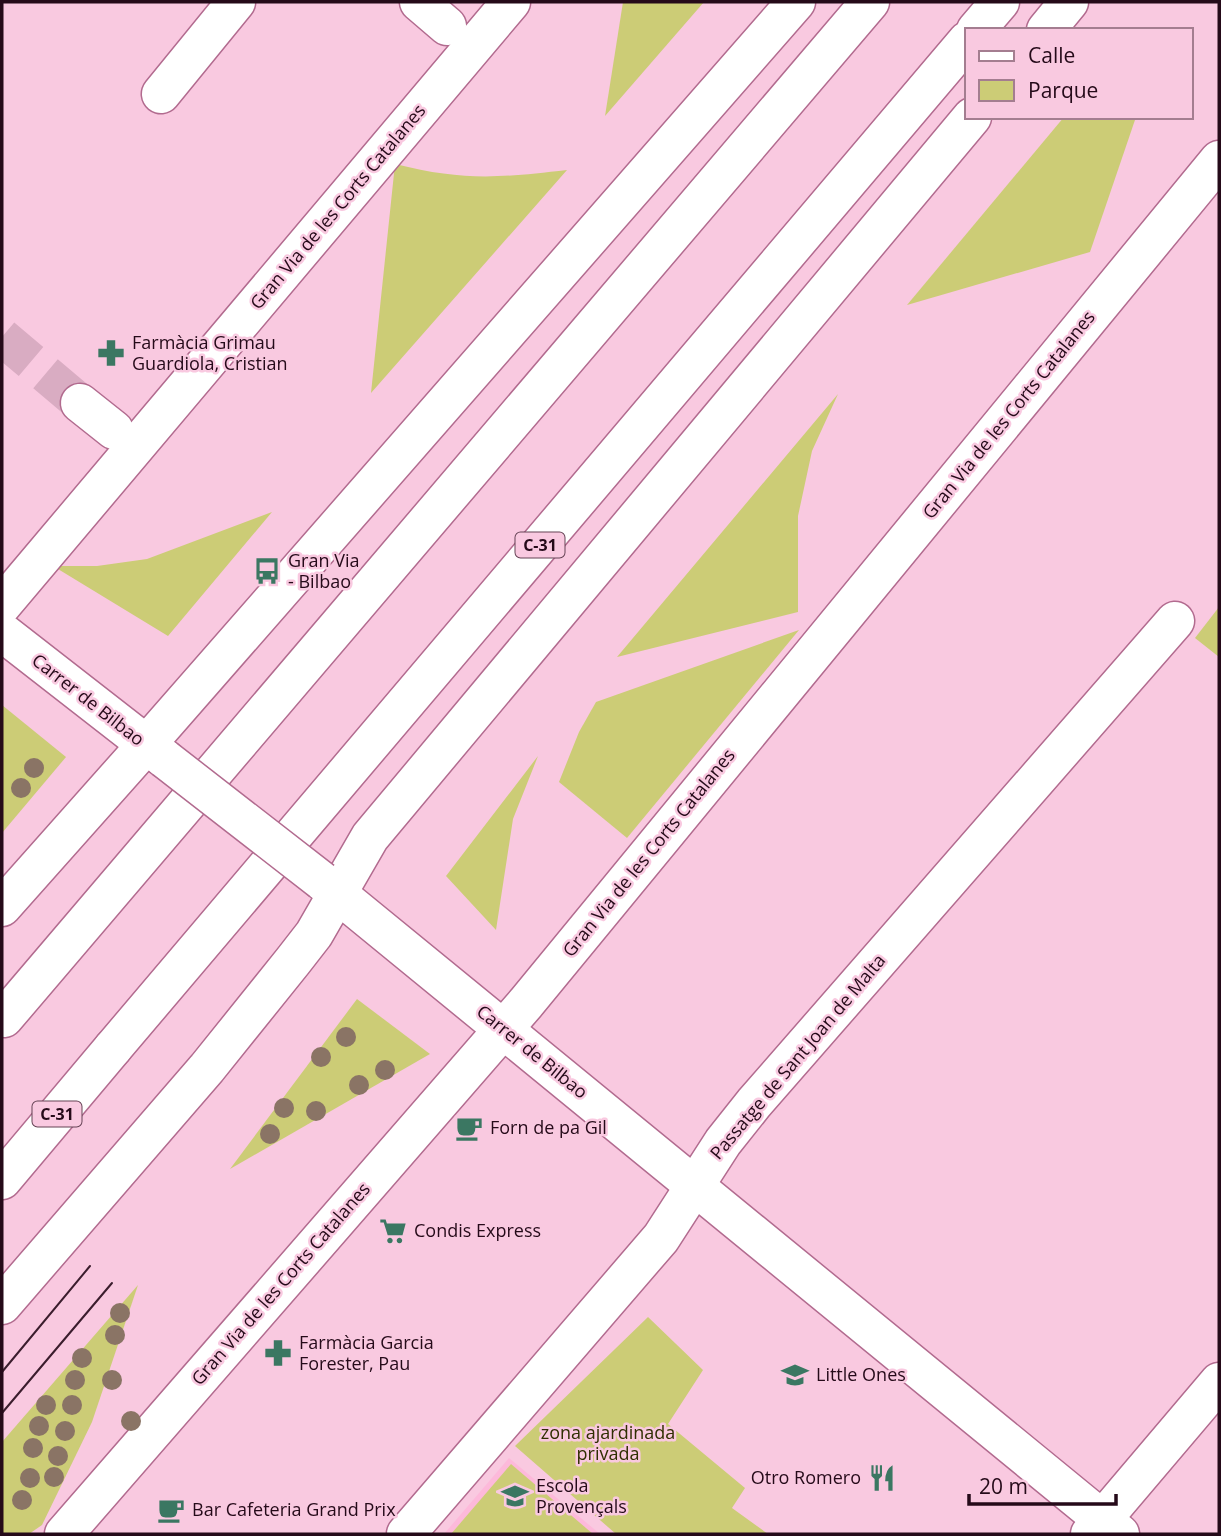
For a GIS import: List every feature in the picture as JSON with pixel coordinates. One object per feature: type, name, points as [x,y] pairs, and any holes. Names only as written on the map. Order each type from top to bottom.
[{"type":"main road","points":[[161,94],[236,2]]},
{"type":"main road","name":"Gran Via de les Corts Catalanes","points":[[2,605],[512,2]]},
{"type":"main road","points":[[2,907],[155,752],[796,2]]},
{"type":"main road","points":[[3,1019],[870,2]]},
{"type":"main road","points":[[978,28],[1000,2]]},
{"type":"main road","points":[[1048,28],[1069,2]]},
{"type":"main road","name":"C-31","points":[[2,1180],[965,43]]},
{"type":"main road","points":[[2,1304],[221,1052],[314,934],[329,886],[970,119]]},
{"type":"main road","name":"Gran Via de les Corts Catalanes","points":[[64,1534],[504,1028],[1219,160]]},
{"type":"main road","points":[[80,403],[114,430]]},
{"type":"main road","name":"Passatge de Sant Joan de Malta","points":[[406,1534],[661,1238],[723,1142],[754,1103],[1175,621]]},
{"type":"main road","name":"Carrer de Bilbao","points":[[2,632],[329,886],[504,1028],[1105,1529]]},
{"type":"main road","points":[[1105,1529],[1219,1382]]},
{"type":"shaded area","name":"Escola Provençals","points":[[509,1458],[600,1534],[444,1534]]},
{"type":"green space","points":[[623,2],[704,2],[605,116]]},
{"type":"green space","points":[[1062,119],[1135,119],[1090,252],[907,305]]},
{"type":"green space","points":[[395,164],[441,173],[481,176],[567,170],[371,393]]},
{"type":"green space","points":[[838,394],[812,451],[798,516],[798,612],[617,657]]},
{"type":"green space","points":[[272,512],[168,636],[53,566],[97,566],[147,559]]},
{"type":"green space","points":[[1219,607],[1219,657],[1195,638]]},
{"type":"green space","points":[[799,630],[627,838],[559,782],[579,732],[596,702]]},
{"type":"green space","points":[[2,705],[66,757],[2,833]]},
{"type":"green space","points":[[538,756],[513,819],[496,930],[446,876]]},
{"type":"green space","points":[[357,999],[430,1054],[230,1169]]},
{"type":"green space","points":[[138,1285],[92,1422],[42,1525],[29,1534],[2,1534],[2,1442]]},
{"type":"green space","name":"zona ajardinada privada","points":[[648,1317],[703,1370],[668,1424],[745,1488],[732,1508],[768,1534],[616,1534],[515,1446]]},
{"type":"green space","name":"Escola Provençals","points":[[511,1464],[593,1534],[451,1534]]},
{"type":"tunnel","points":[[2,337],[80,403]]},
{"type":"tram line","points":[[2,1372],[90,1266]]},
{"type":"tram line","points":[[2,1413],[112,1283]]},
{"type":"place","name":"Farmàcia Grimau Guardiola, Cristian","points":[[111,353]]},
{"type":"place","name":"Gran Via - Bilbao","points":[[267,571]]},
{"type":"place","name":"Forn de pa Gil","points":[[469,1128]]},
{"type":"place","name":"Condis Express","points":[[393,1231]]},
{"type":"place","name":"Farmàcia Garcia Forester, Pau","points":[[278,1353]]},
{"type":"place","name":"Little Ones","points":[[795,1375]]},
{"type":"place","name":"Otro Romero","points":[[882,1478]]},
{"type":"place","name":"Escola Provençals","points":[[515,1496]]},
{"type":"place","name":"Bar Cafeteria Grand Prix","points":[[171,1510]]}]
